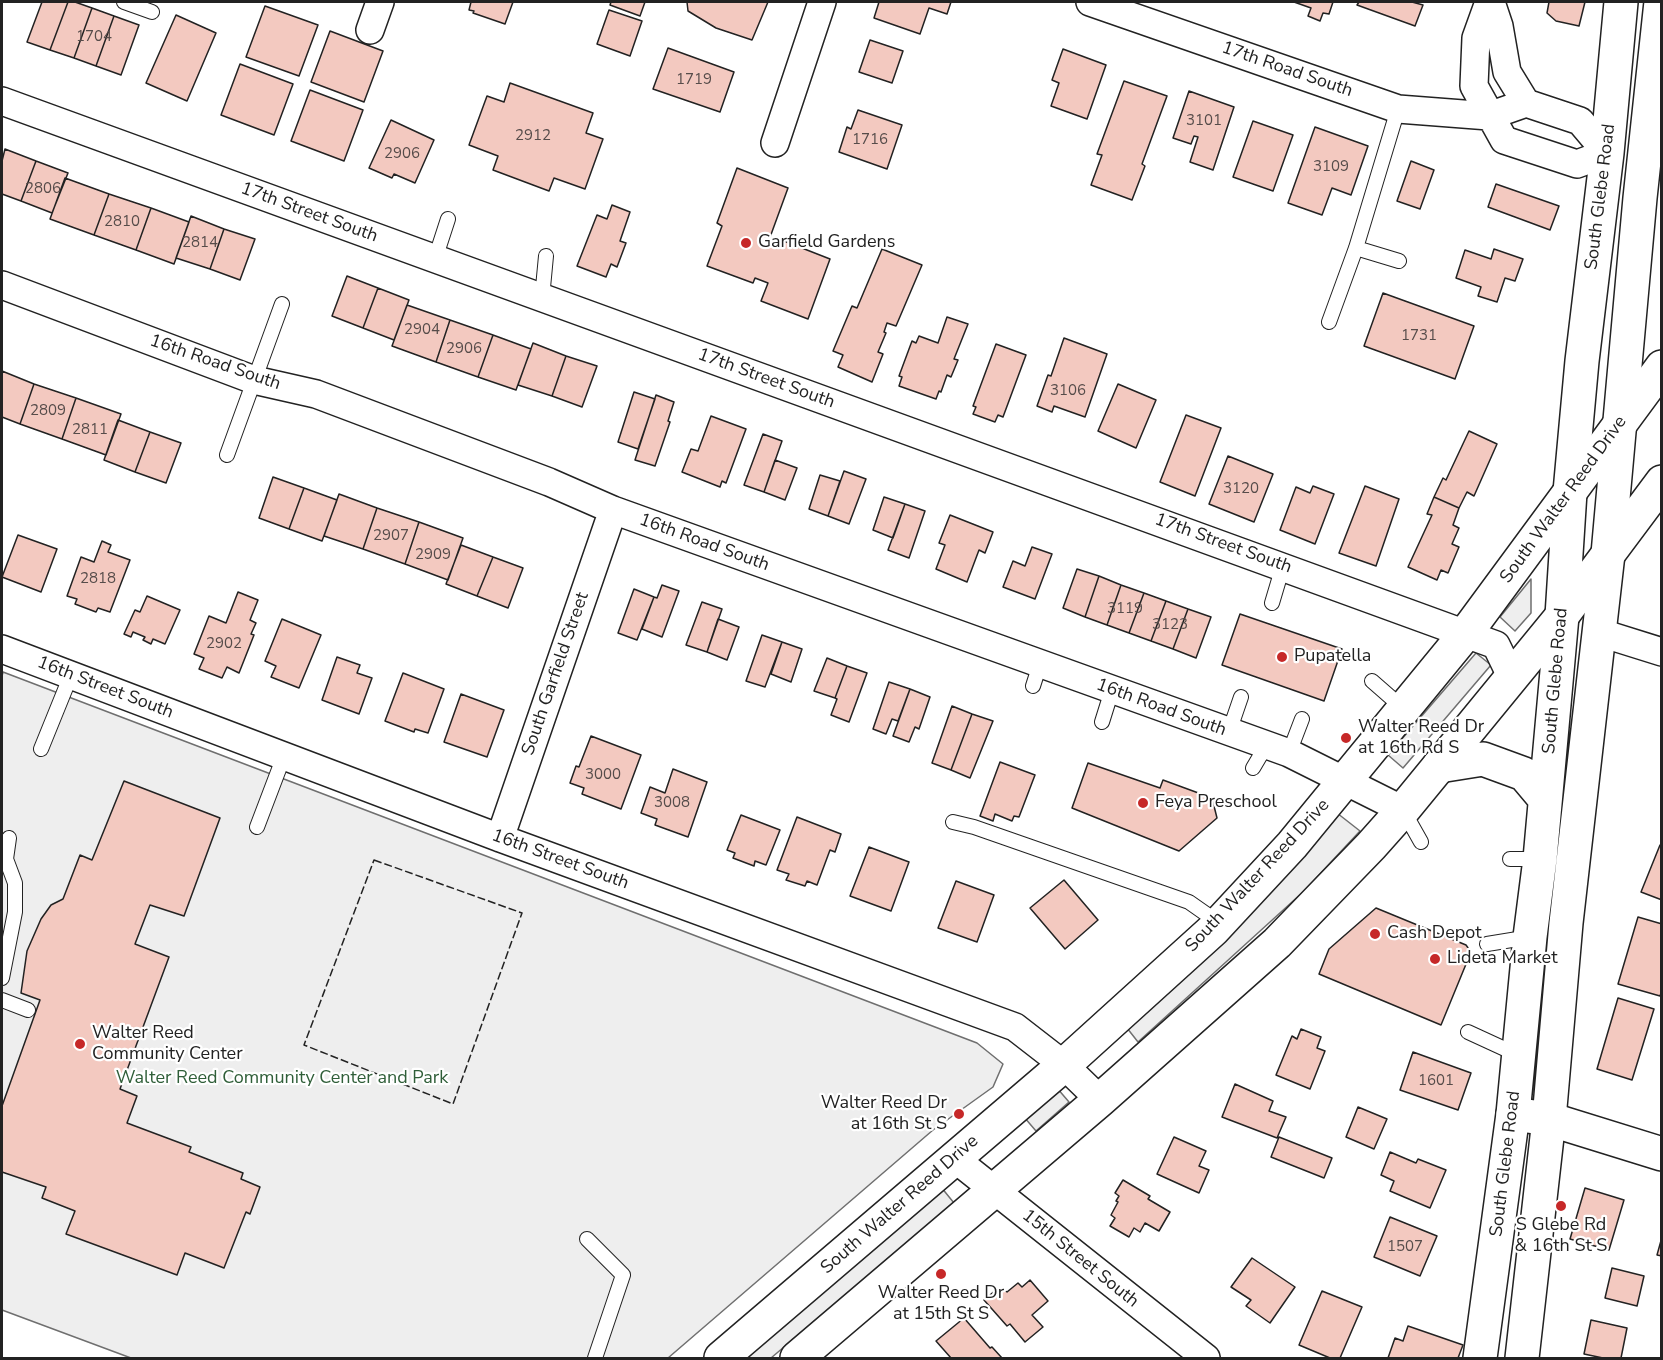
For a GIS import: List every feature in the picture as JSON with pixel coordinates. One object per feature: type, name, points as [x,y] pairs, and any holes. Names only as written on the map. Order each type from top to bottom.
[{"type":"main road","name":"South Glebe Road","points":[[1480,1359],[1513,1114],[1530,937],[1525,859],[1545,799],[1589,292],[1607,153],[1621,2]]},
{"type":"main road","name":"South Glebe Road","points":[[1522,1359],[1549,1119],[1566,923],[1608,554],[1643,162],[1661,2]]},
{"type":"main road","points":[[1607,153],[1643,162]]},
{"type":"main road","points":[[1640,198],[1652,222],[1662,232]]},
{"type":"main road","name":"South Walter Reed Drive","points":[[721,1359],[1064,1065],[1219,923],[1292,844],[1466,633],[1662,367]]},
{"type":"main road","points":[[797,1359],[1100,1100],[1277,943],[1371,846],[1439,766],[1562,616],[1662,482]]},
{"type":"main road","points":[[1562,616],[1598,632]]},
{"type":"main road","points":[[1439,766],[1484,759],[1524,774],[1545,799]]},
{"type":"main road","points":[[1513,1114],[1549,1119],[1662,1154]]},
{"type":"street","points":[[370,30],[380,2]]},
{"type":"street","points":[[775,143],[822,2]]},
{"type":"street","name":"17th Road South","points":[[1090,2],[1398,109],[1489,116],[1526,103]]},
{"type":"street","points":[[1490,2],[1499,26],[1507,72],[1526,103],[1580,121],[1607,153],[1576,164],[1504,140],[1474,86],[1476,38],[1490,2]]},
{"type":"street","name":"17th Street South","points":[[2,101],[1466,633],[1496,645],[1512,678]]},
{"type":"street","name":"16th Road South","points":[[2,285],[254,380],[316,394],[549,482],[613,510],[1036,675],[1112,690],[1229,732],[1269,756],[1345,781],[1402,810]]},
{"type":"street","name":"South Garfield Street","points":[[500,838],[613,510]]},
{"type":"street","points":[[1598,632],[1662,652]]},
{"type":"street","name":"16th Street South","points":[[2,649],[500,838],[1016,1027],[1064,1065],[1100,1100]]},
{"type":"street","name":"15th Street South","points":[[954,1158],[1206,1359]]},
{"type":"lane","points":[[124,2],[152,12]]},
{"type":"lane","points":[[1329,322],[1356,248],[1398,109]]},
{"type":"lane","points":[[435,259],[448,219]]},
{"type":"lane","points":[[1356,248],[1399,261]]},
{"type":"lane","points":[[542,298],[546,256]]},
{"type":"lane","points":[[227,455],[282,304]]},
{"type":"lane","points":[[1272,603],[1282,566]]},
{"type":"lane","points":[[41,749],[71,675]]},
{"type":"lane","points":[[1372,681],[1404,709]]},
{"type":"lane","points":[[1102,722],[1112,690]]},
{"type":"lane","points":[[1229,732],[1241,697]]},
{"type":"lane","points":[[1269,756],[1302,719]]},
{"type":"lane","points":[[257,827],[284,756]]},
{"type":"lane","points":[[1402,810],[1421,842]]},
{"type":"lane","points":[[953,822],[974,827],[1189,902],[1219,923]]},
{"type":"lane","points":[[2,978],[15,912],[15,883],[6,858],[9,838]]},
{"type":"lane","points":[[1487,944],[1530,937]]},
{"type":"lane","points":[[2,1000],[28,1010]]},
{"type":"lane","points":[[1468,1032],[1519,1055]]},
{"type":"lane","points":[[587,1239],[622,1275],[595,1359]]},
{"type":"green space","points":[[1531,579],[1531,613],[1515,631],[1500,617]]},
{"type":"green space","points":[[1476,653],[1491,665],[1403,768],[1388,755]]},
{"type":"green space","name":"Walter Reed Community Center and Park","points":[[3,672],[977,1043],[1003,1064],[993,1087],[933,1130],[668,1358],[131,1358],[2,1310]]},
{"type":"green space","points":[[1337,813],[1360,831],[1303,892],[1138,1042],[1127,1028]]},
{"type":"green space","points":[[1057,1088],[1069,1102],[1036,1131],[1024,1117]]},
{"type":"green space","points":[[941,1187],[954,1203],[771,1358],[741,1358]]},
{"type":"building","points":[[42,2],[68,2],[50,50],[27,42]]},
{"type":"building","points":[[68,2],[92,8],[74,58],[50,50]]},
{"type":"building","points":[[471,2],[513,2],[505,24],[473,13],[474,11],[469,10]]},
{"type":"building","points":[[611,2],[645,2],[640,16],[610,5]]},
{"type":"building","points":[[687,2],[768,2],[752,40],[716,28],[688,11]]},
{"type":"building","points":[[879,2],[951,2],[947,14],[929,8],[920,34],[874,18]]},
{"type":"building","points":[[1294,2],[1333,2],[1329,14],[1323,13],[1320,21],[1308,16],[1311,8]]},
{"type":"building","points":[[1359,2],[1412,2],[1423,5],[1415,26],[1357,5]]},
{"type":"building","points":[[1549,2],[1585,2],[1579,26],[1556,21],[1547,13]]},
{"type":"building","points":[[265,6],[318,25],[299,76],[246,57]]},
{"type":"building","points":[[92,8],[114,16],[96,66],[74,58]]},
{"type":"building","points":[[609,10],[642,21],[630,56],[597,44]]},
{"type":"building","points":[[176,15],[216,33],[187,101],[146,83]]},
{"type":"building","points":[[114,16],[139,25],[121,75],[96,66]]},
{"type":"building","points":[[330,31],[383,51],[364,102],[311,82]]},
{"type":"building","points":[[870,40],[903,51],[892,83],[859,72]]},
{"type":"building","points":[[668,48],[734,72],[720,112],[653,89]]},
{"type":"building","points":[[1063,49],[1106,65],[1087,119],[1051,106],[1059,83],[1052,80]]},
{"type":"building","points":[[240,64],[293,84],[274,135],[221,115]]},
{"type":"building","points":[[1124,81],[1167,96],[1142,164],[1145,166],[1132,200],[1091,185],[1102,155],[1097,154]]},
{"type":"building","points":[[510,83],[593,113],[586,133],[603,139],[585,189],[554,178],[549,191],[493,170],[498,156],[469,145],[487,96],[504,102]]},
{"type":"building","points":[[310,90],[363,110],[344,161],[291,141]]},
{"type":"building","points":[[1189,91],[1234,107],[1213,170],[1190,162],[1198,137],[1194,136],[1191,144],[1173,138]]},
{"type":"building","points":[[858,110],[902,125],[887,169],[839,152],[847,127],[851,129]]},
{"type":"building","points":[[391,120],[434,140],[415,183],[394,174],[392,178],[369,168]]},
{"type":"building","points":[[1253,121],[1293,135],[1273,191],[1233,177]]},
{"type":"building","points":[[1315,127],[1368,146],[1351,195],[1332,188],[1322,215],[1288,203]]},
{"type":"building","points":[[5,149],[36,161],[21,201],[2,194],[2,161]]},
{"type":"building","points":[[36,161],[68,173],[52,213],[21,201]]},
{"type":"building","points":[[1411,161],[1434,170],[1420,209],[1397,201]]},
{"type":"building","name":"Garfield Gardens","points":[[737,168],[788,188],[769,240],[782,245],[784,241],[830,259],[808,319],[761,301],[768,283],[755,278],[753,283],[707,266],[722,226],[717,223]]},
{"type":"building","points":[[65,178],[109,194],[94,235],[50,219]]},
{"type":"building","points":[[1496,184],[1559,206],[1550,230],[1488,207]]},
{"type":"building","points":[[109,194],[151,208],[136,250],[94,235]]},
{"type":"building","points":[[612,205],[630,212],[620,241],[626,243],[617,267],[611,264],[606,277],[577,266],[597,215],[607,219]]},
{"type":"building","points":[[151,208],[189,222],[174,264],[136,250]]},
{"type":"building","points":[[191,216],[224,229],[210,269],[176,258]]},
{"type":"building","points":[[224,229],[255,239],[240,280],[210,269]]},
{"type":"building","points":[[882,249],[922,265],[896,326],[887,323],[884,332],[886,333],[878,352],[883,354],[872,382],[838,367],[843,355],[833,351],[852,306],[857,308]]},
{"type":"building","points":[[1494,249],[1523,259],[1515,281],[1505,278],[1497,302],[1478,296],[1481,287],[1456,278],[1465,250],[1491,259]]},
{"type":"building","points":[[347,276],[378,288],[363,328],[332,316]]},
{"type":"building","points":[[378,288],[409,300],[394,340],[363,328]]},
{"type":"building","points":[[1383,293],[1474,326],[1455,379],[1364,346]]},
{"type":"building","points":[[407,305],[450,320],[436,362],[392,346]]},
{"type":"building","points":[[947,317],[968,324],[954,359],[958,360],[951,377],[947,375],[941,392],[939,391],[936,399],[899,386],[902,377],[899,376],[912,341],[916,343],[919,336],[938,343]]},
{"type":"building","points":[[450,320],[493,335],[478,377],[436,362]]},
{"type":"building","points":[[493,335],[531,349],[516,390],[478,377]]},
{"type":"building","points":[[1064,338],[1107,354],[1085,417],[1054,406],[1052,412],[1037,406],[1048,375],[1051,376]]},
{"type":"building","points":[[533,343],[566,356],[552,396],[518,385]]},
{"type":"building","points":[[996,344],[1026,355],[1003,417],[998,415],[995,422],[973,414],[976,407],[973,406]]},
{"type":"building","points":[[566,356],[597,366],[582,407],[552,396]]},
{"type":"building","points":[[2,371],[34,384],[20,424],[2,417]]},
{"type":"building","points":[[34,384],[76,398],[62,439],[20,424]]},
{"type":"building","points":[[1118,384],[1156,400],[1136,448],[1098,431]]},
{"type":"building","points":[[634,392],[655,399],[638,449],[618,442]]},
{"type":"building","points":[[656,395],[674,402],[668,421],[670,422],[655,466],[635,460]]},
{"type":"building","points":[[76,398],[121,414],[106,455],[62,439]]},
{"type":"building","points":[[1186,415],[1221,428],[1195,496],[1160,482]]},
{"type":"building","points":[[711,416],[746,429],[726,483],[722,481],[720,487],[682,472],[691,449],[698,451]]},
{"type":"building","points":[[118,420],[150,432],[135,472],[104,460]]},
{"type":"building","points":[[1469,431],[1497,444],[1474,496],[1467,492],[1459,508],[1434,497],[1443,478],[1446,480]]},
{"type":"building","points":[[150,432],[181,443],[166,483],[135,472]]},
{"type":"building","points":[[763,434],[782,441],[764,492],[744,485]]},
{"type":"building","points":[[1228,456],[1273,474],[1254,522],[1209,504]]},
{"type":"building","points":[[775,460],[797,468],[785,500],[764,492]]},
{"type":"building","points":[[844,471],[866,479],[849,524],[828,516]]},
{"type":"building","points":[[820,475],[840,481],[828,516],[809,509]]},
{"type":"building","points":[[273,477],[304,488],[289,529],[259,518]]},
{"type":"building","points":[[1313,486],[1334,494],[1315,544],[1280,530],[1296,487],[1310,493]]},
{"type":"building","points":[[1365,486],[1399,499],[1376,566],[1339,553]]},
{"type":"building","points":[[304,488],[337,500],[322,541],[289,529]]},
{"type":"building","points":[[339,494],[377,508],[363,549],[324,536]]},
{"type":"building","points":[[884,497],[905,504],[893,538],[873,530]]},
{"type":"building","points":[[1434,497],[1459,508],[1453,525],[1459,528],[1452,544],[1459,547],[1448,573],[1441,570],[1437,580],[1408,567],[1432,515],[1427,514]]},
{"type":"building","points":[[905,504],[925,511],[909,558],[888,550]]},
{"type":"building","points":[[377,508],[419,522],[405,564],[363,549]]},
{"type":"building","points":[[950,515],[993,532],[985,553],[979,550],[967,582],[936,569],[945,545],[939,543]]},
{"type":"building","points":[[419,522],[463,538],[448,580],[405,564]]},
{"type":"building","points":[[18,535],[57,549],[41,592],[2,577]]},
{"type":"building","points":[[102,541],[111,545],[108,552],[130,560],[110,612],[98,608],[96,612],[75,604],[77,599],[67,596],[81,557],[94,562]]},
{"type":"building","points":[[461,545],[493,557],[477,596],[446,584]]},
{"type":"building","points":[[1032,547],[1052,554],[1035,599],[1003,587],[1013,561],[1025,566]]},
{"type":"building","points":[[493,557],[523,568],[508,608],[477,596]]},
{"type":"building","points":[[1077,569],[1099,576],[1085,617],[1063,608]]},
{"type":"building","points":[[1099,576],[1121,585],[1107,625],[1085,617]]},
{"type":"building","points":[[662,585],[679,591],[662,637],[642,629],[654,597],[657,598]]},
{"type":"building","points":[[1121,585],[1144,593],[1129,633],[1107,625]]},
{"type":"building","points":[[634,589],[654,597],[637,640],[618,633]]},
{"type":"building","points":[[238,592],[258,600],[250,620],[256,623],[251,634],[254,635],[239,673],[227,667],[222,678],[199,669],[204,658],[194,654],[209,616],[226,623]]},
{"type":"building","points":[[1144,593],[1166,601],[1151,641],[1129,633]]},
{"type":"building","points":[[147,596],[180,610],[165,644],[153,639],[151,644],[143,640],[145,637],[133,632],[131,637],[124,634],[135,610],[140,612]]},
{"type":"building","points":[[1166,601],[1188,609],[1173,649],[1151,641]]},
{"type":"building","points":[[702,602],[722,609],[707,652],[686,645]]},
{"type":"building","points":[[1188,609],[1211,617],[1196,658],[1173,649]]},
{"type":"building","name":"Pupatella","points":[[1240,614],[1342,649],[1324,701],[1222,665]]},
{"type":"building","points":[[282,619],[321,635],[299,688],[271,677],[276,666],[265,661]]},
{"type":"building","points":[[718,619],[739,627],[727,660],[707,652]]},
{"type":"building","points":[[762,635],[782,642],[765,687],[746,681]]},
{"type":"building","points":[[782,642],[802,649],[791,682],[771,674]]},
{"type":"building","points":[[337,657],[360,665],[357,673],[372,678],[359,714],[322,700]]},
{"type":"building","points":[[827,658],[847,666],[835,698],[814,691]]},
{"type":"building","points":[[847,666],[867,673],[849,722],[831,715]]},
{"type":"building","points":[[403,673],[444,689],[428,733],[415,729],[414,732],[385,721]]},
{"type":"building","points":[[889,682],[910,689],[898,721],[892,719],[886,734],[873,729]]},
{"type":"building","points":[[910,689],[930,697],[919,729],[915,727],[909,742],[893,736]]},
{"type":"building","points":[[461,694],[504,710],[487,757],[444,742]]},
{"type":"building","points":[[952,706],[972,714],[951,770],[932,763]]},
{"type":"building","points":[[972,714],[993,721],[970,778],[951,770]]},
{"type":"building","points":[[591,736],[641,755],[621,809],[582,794],[584,788],[570,783]]},
{"type":"building","points":[[1000,762],[1035,775],[1019,817],[1014,816],[1012,821],[995,814],[993,821],[980,816]]},
{"type":"building","name":"Feya Preschool","points":[[1088,763],[1160,788],[1163,780],[1212,798],[1217,818],[1179,851],[1072,808]]},
{"type":"building","points":[[673,769],[707,782],[688,837],[655,825],[657,819],[641,813],[650,787],[665,793]]},
{"type":"building","name":"Walter Reed Community Center","points":[[124,781],[220,818],[184,916],[150,905],[135,944],[169,957],[120,1089],[137,1096],[127,1123],[191,1147],[189,1152],[243,1173],[241,1179],[260,1187],[250,1214],[246,1212],[224,1268],[185,1253],[177,1275],[66,1234],[75,1211],[42,1198],[46,1187],[2,1172],[2,1106],[40,1000],[21,993],[27,951],[41,919],[51,905],[63,899],[80,855],[92,860]]},
{"type":"building","points":[[741,815],[780,830],[766,865],[755,861],[754,866],[733,858],[735,853],[727,850]]},
{"type":"building","points":[[797,817],[841,834],[835,852],[830,850],[817,885],[807,881],[805,886],[786,880],[789,874],[777,870]]},
{"type":"building","points":[[1660,845],[1662,846],[1662,900],[1641,892]]},
{"type":"building","points":[[869,847],[909,862],[891,911],[850,896]]},
{"type":"building","points":[[1064,880],[1098,920],[1065,949],[1030,908]]},
{"type":"building","points":[[956,881],[994,895],[977,942],[938,928]]},
{"type":"building","points":[[1376,908],[1466,945],[1471,952],[1441,1025],[1319,974],[1329,949]]},
{"type":"building","points":[[1638,917],[1662,924],[1662,990],[1660,996],[1618,984]]},
{"type":"building","points":[[1618,998],[1654,1009],[1632,1080],[1597,1069]]},
{"type":"building","points":[[1301,1029],[1321,1037],[1317,1048],[1325,1051],[1310,1089],[1276,1075],[1292,1036],[1297,1039]]},
{"type":"building","points":[[1413,1052],[1471,1073],[1458,1110],[1400,1090]]},
{"type":"building","points":[[1235,1084],[1273,1101],[1269,1111],[1286,1117],[1277,1138],[1222,1117]]},
{"type":"building","points":[[1358,1107],[1387,1119],[1374,1149],[1346,1137]]},
{"type":"building","points":[[1174,1137],[1206,1151],[1199,1166],[1209,1170],[1199,1193],[1157,1174]]},
{"type":"building","points":[[1279,1137],[1332,1158],[1324,1178],[1271,1157]]},
{"type":"building","points":[[1390,1152],[1416,1163],[1418,1159],[1446,1170],[1430,1208],[1390,1191],[1394,1181],[1381,1175]]},
{"type":"building","points":[[1123,1180],[1150,1196],[1148,1199],[1170,1212],[1159,1231],[1145,1223],[1140,1232],[1134,1228],[1129,1237],[1110,1226],[1115,1218],[1111,1215],[1119,1196],[1115,1193]]},
{"type":"building","points":[[1585,1188],[1624,1200],[1609,1250],[1570,1239]]},
{"type":"building","points":[[1390,1217],[1437,1236],[1420,1276],[1374,1257]]},
{"type":"building","points":[[1662,1237],[1662,1256],[1657,1255]]},
{"type":"building","points":[[1252,1258],[1295,1287],[1270,1323],[1246,1306],[1251,1300],[1231,1287]]},
{"type":"building","points":[[1612,1268],[1644,1276],[1637,1306],[1605,1298]]},
{"type":"building","points":[[1030,1280],[1048,1301],[1032,1315],[1043,1327],[1025,1342],[1010,1324],[1007,1326],[984,1300],[997,1289],[1000,1293],[1004,1290],[1007,1292],[1018,1283],[1022,1287]]},
{"type":"building","points":[[1322,1291],[1362,1307],[1340,1358],[1330,1358],[1299,1345]]},
{"type":"building","points":[[964,1318],[990,1348],[992,1347],[1002,1358],[951,1358],[936,1341]]},
{"type":"building","points":[[1591,1320],[1627,1328],[1621,1358],[1603,1358],[1584,1354]]},
{"type":"building","points":[[1408,1326],[1463,1345],[1458,1358],[1388,1358],[1395,1338],[1403,1341]]},
{"type":"fence","points":[[374,860],[522,913],[453,1104],[304,1045],[374,860]]},
{"type":"place","name":"Garfield Gardens","points":[[746,243]]},
{"type":"place","name":"Pupatella","points":[[1282,657]]},
{"type":"place","name":"Walter Reed Dr at 16th Rd S","points":[[1346,738]]},
{"type":"place","name":"Feya Preschool","points":[[1143,803]]},
{"type":"place","name":"Cash Depot","points":[[1375,934]]},
{"type":"place","name":"Lideta Market","points":[[1435,959]]},
{"type":"place","name":"Walter Reed Community Center","points":[[80,1044]]},
{"type":"place","name":"Walter Reed Dr at 16th St S","points":[[959,1114]]},
{"type":"place","name":"S Glebe Rd & 16th St S","points":[[1561,1206]]},
{"type":"place","name":"Walter Reed Dr at 15th St S","points":[[941,1274]]}]
